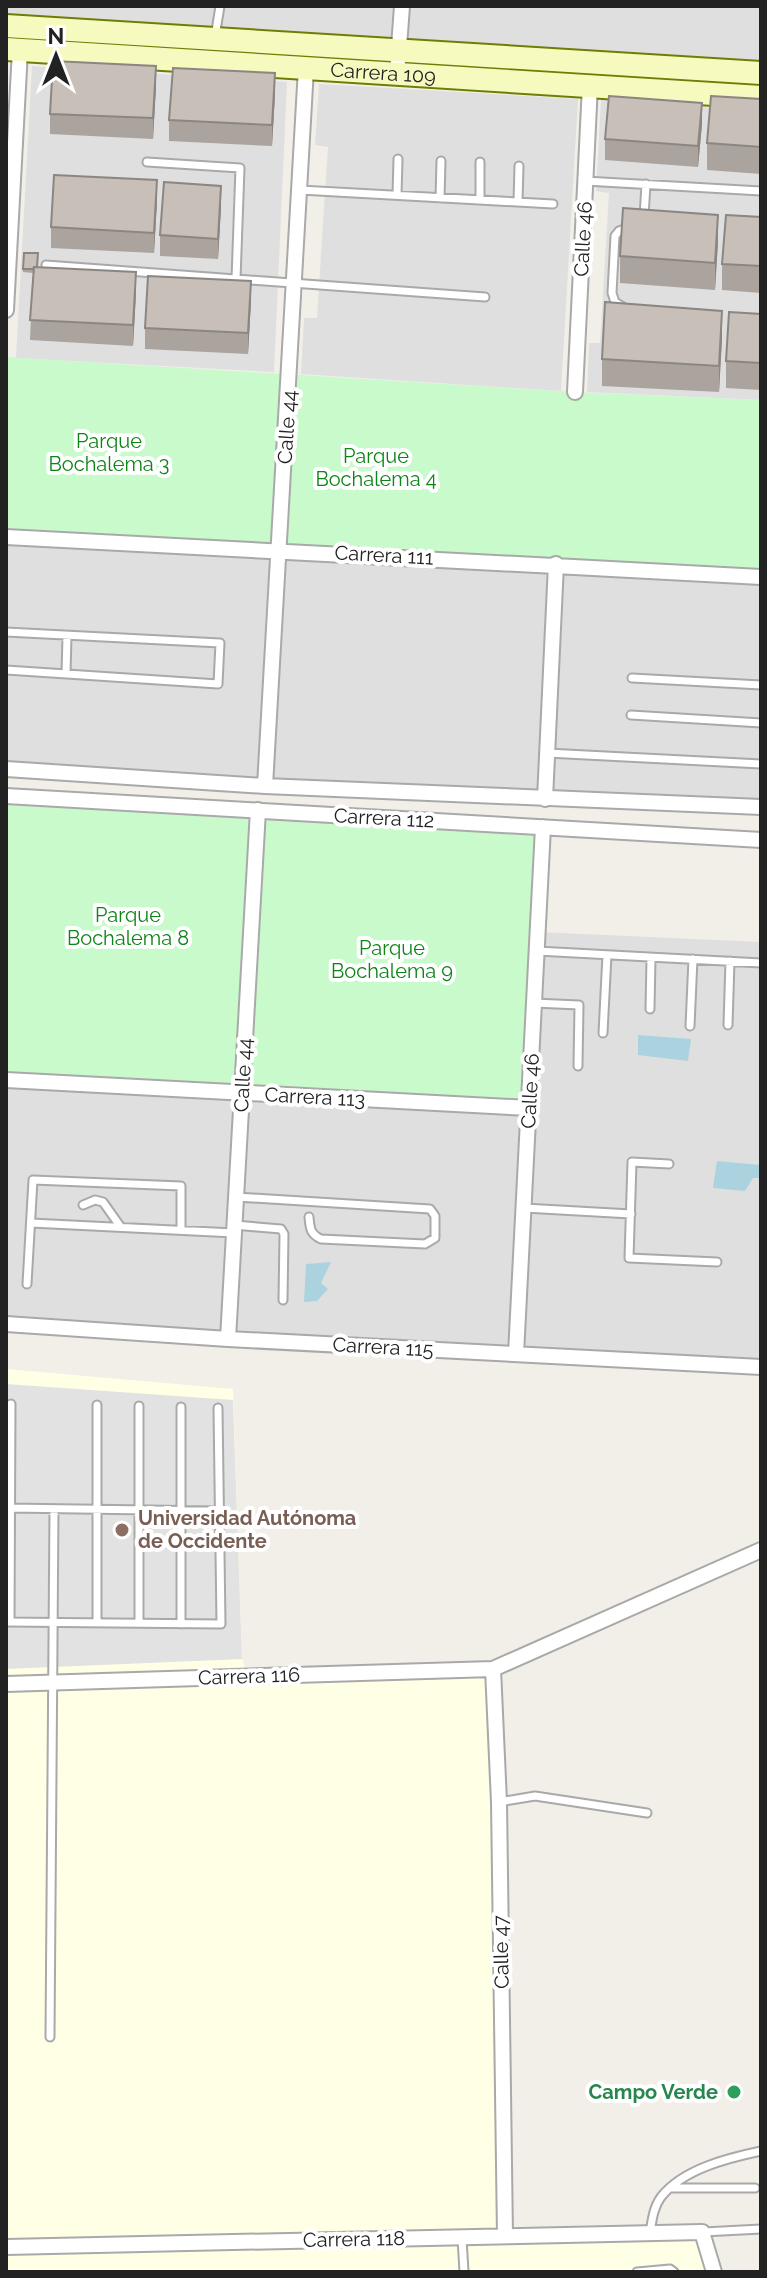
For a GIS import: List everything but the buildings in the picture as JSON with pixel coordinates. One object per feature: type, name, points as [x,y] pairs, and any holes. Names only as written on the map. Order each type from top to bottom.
[{"type":"main road","name":"Carrera 109","points":[[6,26],[761,73]]},
{"type":"main road","name":"Carrera 109","points":[[13,50],[761,97]]},
{"type":"street","points":[[397,74],[402,6]]},
{"type":"street","points":[[6,310],[13,50]]},
{"type":"street","name":"Calle 44","points":[[265,786],[306,68]]},
{"type":"street","name":"Calle 46","points":[[575,392],[590,85]]},
{"type":"street","name":"Carrera 111","points":[[6,537],[761,577]]},
{"type":"street","points":[[545,799],[556,564]]},
{"type":"street","name":"Carrera 112","points":[[6,769],[265,786],[761,807]]},
{"type":"street","name":"Carrera 112","points":[[6,796],[761,840]]},
{"type":"street","name":"Calle 44","points":[[228,1339],[258,810]]},
{"type":"street","name":"Calle 46","points":[[516,1354],[543,827]]},
{"type":"street","name":"Carrera 113","points":[[6,1080],[529,1108]]},
{"type":"street","name":"Carrera 115","points":[[6,1324],[761,1367]]},
{"type":"street","points":[[493,1669],[761,1550]]},
{"type":"street","name":"Carrera 116","points":[[6,1684],[493,1669]]},
{"type":"street","name":"Calle 47","points":[[493,1669],[499,1802],[505,2236]]},
{"type":"street","points":[[702,2232],[714,2272]]},
{"type":"street","name":"Carrera 118","points":[[6,2247],[702,2232]]},
{"type":"lane","points":[[215,39],[220,6]]},
{"type":"lane","points":[[397,195],[398,159]]},
{"type":"lane","points":[[440,198],[441,161]]},
{"type":"lane","points":[[147,162],[240,168],[236,279]]},
{"type":"lane","points":[[480,162],[480,200]]},
{"type":"lane","points":[[518,202],[519,166]]},
{"type":"lane","points":[[585,181],[761,191]]},
{"type":"lane","points":[[637,308],[622,307],[615,302],[612,293],[615,236],[626,228],[639,228],[646,184]]},
{"type":"lane","points":[[299,190],[553,204]]},
{"type":"lane","points":[[46,265],[485,297]]},
{"type":"lane","points":[[6,632],[220,643],[218,684],[6,670]]},
{"type":"lane","points":[[66,674],[67,636]]},
{"type":"lane","points":[[632,678],[761,685]]},
{"type":"lane","points":[[631,715],[761,723]]},
{"type":"lane","points":[[547,753],[761,764]]},
{"type":"lane","points":[[537,951],[761,963]]},
{"type":"lane","points":[[603,1033],[607,955]]},
{"type":"lane","points":[[650,1009],[651,958]]},
{"type":"lane","points":[[690,1026],[693,959]]},
{"type":"lane","points":[[728,1025],[730,961]]},
{"type":"lane","points":[[534,1003],[579,1005],[578,1066]]},
{"type":"lane","points":[[669,1164],[632,1162],[629,1258],[717,1262]]},
{"type":"lane","points":[[27,1284],[33,1180],[181,1186],[181,1229]]},
{"type":"lane","points":[[236,1197],[430,1209],[435,1216],[435,1238],[425,1244],[321,1239],[314,1236],[310,1229],[309,1217]]},
{"type":"lane","points":[[83,1205],[95,1200],[103,1202],[120,1226]]},
{"type":"lane","points":[[524,1208],[631,1214]]},
{"type":"lane","points":[[31,1223],[281,1229],[284,1234],[283,1300]]},
{"type":"lane","points":[[11,1404],[8,1622],[221,1624],[218,1408]]},
{"type":"lane","points":[[97,1405],[97,1623]]},
{"type":"lane","points":[[139,1406],[139,1623]]},
{"type":"lane","points":[[181,1407],[181,1624]]},
{"type":"lane","points":[[8,1508],[219,1511]]},
{"type":"lane","points":[[50,2037],[54,1509]]},
{"type":"lane","points":[[499,1802],[535,1796],[647,1813]]},
{"type":"lane","points":[[650,2233],[653,2213],[660,2198],[670,2188],[706,2166],[761,2151]]},
{"type":"lane","points":[[670,2188],[755,2188]]},
{"type":"lane","points":[[702,2232],[761,2229]]},
{"type":"lane","points":[[461,2237],[464,2272]]},
{"type":"lane","points":[[637,2272],[670,2269],[674,2272]]},
{"type":"shaded area","points":[[6,6],[761,6],[761,73],[6,26]]},
{"type":"shaded area","points":[[32,66],[287,82],[274,372],[16,358]]},
{"type":"shaded area","points":[[319,84],[578,99],[561,391],[301,374],[304,318],[317,318],[328,147],[315,145]]},
{"type":"shaded area","points":[[601,100],[761,111],[761,400],[587,392],[589,343],[600,343],[609,193],[596,191]]},
{"type":"shaded area","points":[[6,537],[761,577],[761,807],[6,769]]},
{"type":"shaded area","points":[[538,932],[761,942],[761,1367],[6,1324],[6,1080]]},
{"type":"shaded area","points":[[6,1369],[233,1389],[242,1659],[248,1676],[493,1669],[505,2235],[702,2232],[714,2272],[6,2272]]},
{"type":"shaded area","name":"Universidad Autónoma de Occidente","points":[[6,1384],[233,1400],[242,1659],[6,1669]]},
{"type":"green space","name":"Parque Bochalema 4","points":[[6,357],[575,392],[761,400],[761,577],[6,537]]},
{"type":"green space","points":[[6,796],[543,827],[529,1108],[6,1080]]},
{"type":"water","points":[[638,1035],[691,1039],[688,1061],[638,1055]]},
{"type":"water","points":[[717,1161],[761,1165],[761,1178],[753,1178],[745,1191],[713,1188]]},
{"type":"water","points":[[331,1262],[321,1283],[328,1289],[317,1301],[304,1302],[306,1264]]},
{"type":"place","name":"Universidad Autónoma de Occidente","points":[[122,1530]]},
{"type":"place","name":"Campo Verde","points":[[734,2092]]},
{"type":"park label","name":"Parque Bochalema 3","points":[[109,452]]},
{"type":"park label","name":"Parque Bochalema 8","points":[[128,926]]},
{"type":"park label","name":"Parque Bochalema 9","points":[[392,960]]}]
